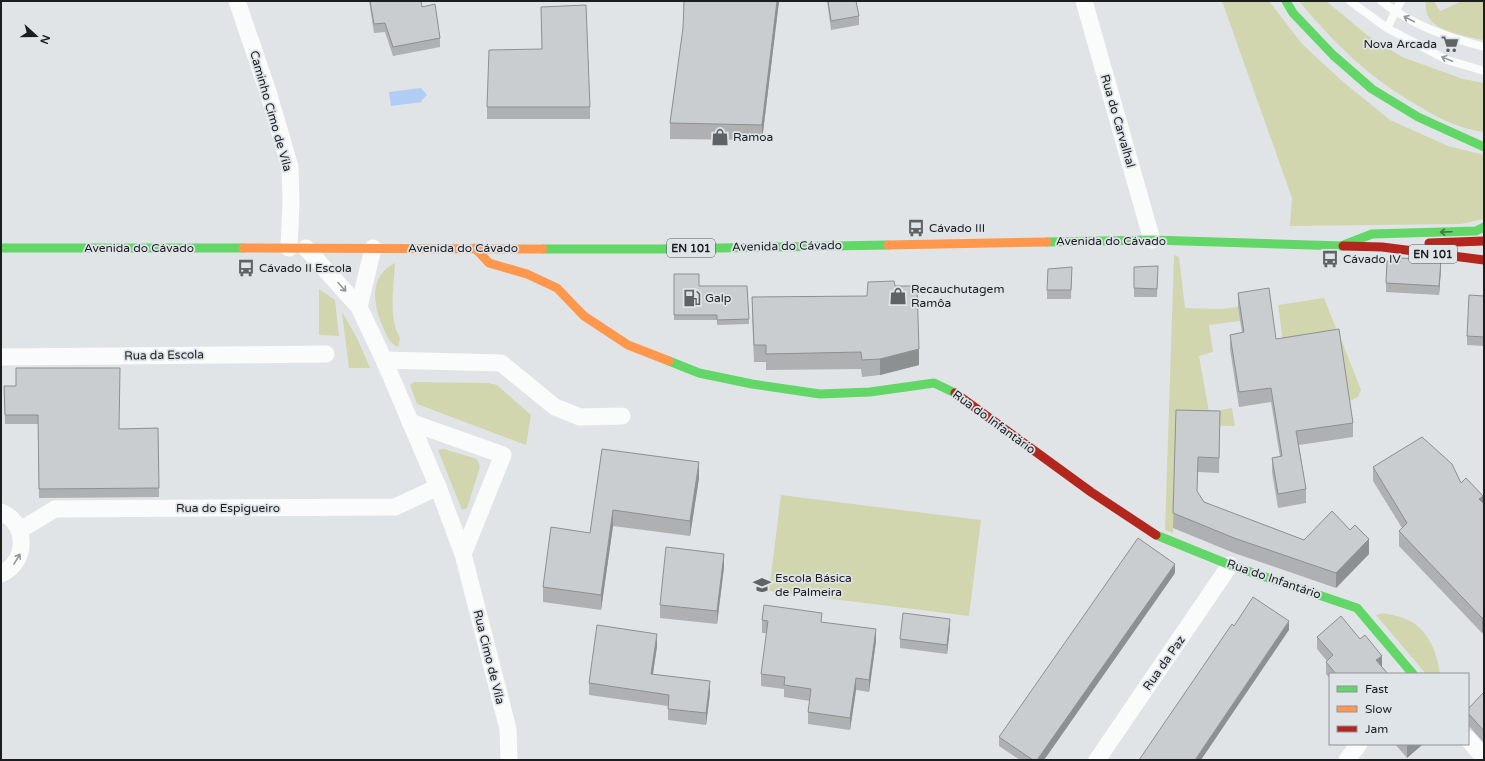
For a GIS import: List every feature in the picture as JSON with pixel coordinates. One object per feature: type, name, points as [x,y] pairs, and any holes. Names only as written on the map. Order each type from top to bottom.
[{"type":"main road","points":[[1286,1],[1293,13],[1358,78],[1405,111],[1445,132],[1484,147]]},
{"type":"main road","points":[[1460,137],[1484,140]]},
{"type":"main road","points":[[1341,246],[1372,234],[1476,231],[1484,227]]},
{"type":"main road","name":"Avenida do Cávado","points":[[1,248],[658,248],[1152,240],[1382,248],[1484,260]]},
{"type":"main road","name":"Avenida do Cávado","points":[[1382,248],[1413,244],[1484,241]]},
{"type":"main road","name":"Rua do Infantário","points":[[475,248],[489,263],[527,274],[557,288],[584,316],[628,345],[699,373],[752,384],[820,394],[870,392],[934,383],[955,393],[1086,488],[1157,535],[1230,565],[1357,608],[1412,673]]},
{"type":"street","name":"Caminho Cimo de Vila","points":[[237,1],[268,92],[290,167],[291,203],[298,248]]},
{"type":"street","name":"Rua do Carvalhal","points":[[1084,1],[1152,240]]},
{"type":"street","name":"Rua Cimo de Vila","points":[[298,248],[359,307],[384,360],[438,487],[463,554],[508,729],[509,760]]},
{"type":"street","points":[[359,307],[373,248]]},
{"type":"street","name":"Rua da Escola","points":[[1,357],[326,354]]},
{"type":"street","points":[[384,360],[501,363],[555,407],[580,416],[622,416]]},
{"type":"street","points":[[410,422],[503,455],[463,554]]},
{"type":"street","name":"Rua do Espigueiro","points":[[20,530],[55,509],[395,507],[438,487]]},
{"type":"street","points":[[1,512],[7,514],[16,523],[22,538],[21,551],[18,559],[10,569],[1,574]]},
{"type":"street","name":"Rua da Paz","points":[[1097,760],[1220,582],[1230,565]]},
{"type":"street","points":[[1469,740],[1484,758]]},
{"type":"street","points":[[1347,760],[1358,745]]},
{"type":"lane","points":[[1350,1],[1387,28],[1447,60],[1484,71]]},
{"type":"lane","points":[[1381,1],[1395,12],[1436,33],[1484,47]]},
{"type":"lane","points":[[1387,28],[1402,1]]},
{"type":"green space","points":[[1222,1],[1269,1],[1302,44],[1342,81],[1390,120],[1448,146],[1484,155],[1484,219],[1461,224],[1290,226],[1292,198]]},
{"type":"green space","points":[[1299,1],[1326,1],[1367,35],[1402,57],[1463,79],[1484,83],[1484,132],[1457,126],[1425,110],[1383,83],[1353,59]]},
{"type":"green space","points":[[1425,1],[1434,1],[1440,11],[1462,1],[1484,1],[1484,40],[1453,33],[1438,26],[1432,22],[1428,16]]},
{"type":"green space","points":[[1174,255],[1179,257],[1185,308],[1220,309],[1238,307],[1240,321],[1209,325],[1213,352],[1199,356],[1209,412],[1232,408],[1235,426],[1176,425],[1173,533],[1165,530]]},
{"type":"green space","points":[[395,263],[393,312],[396,330],[400,338],[398,347],[390,341],[385,332],[375,299],[377,282],[387,268]]},
{"type":"green space","points":[[319,289],[335,300],[339,336],[319,335]]},
{"type":"green space","points":[[1324,298],[1336,328],[1332,334],[1283,342],[1278,305]]},
{"type":"green space","points":[[342,312],[357,338],[370,368],[349,368]]},
{"type":"green space","points":[[1341,339],[1361,390],[1358,397],[1348,402],[1289,347]]},
{"type":"green space","points":[[414,382],[488,383],[497,385],[531,415],[526,445],[417,404],[410,385]]},
{"type":"green space","points":[[444,449],[477,459],[480,467],[467,508],[462,510],[438,450]]},
{"type":"green space","points":[[781,495],[981,520],[969,616],[769,591]]},
{"type":"green space","points":[[1383,613],[1405,619],[1415,624],[1427,636],[1431,643],[1437,658],[1440,673],[1425,673],[1376,615]]},
{"type":"water","points":[[421,88],[427,95],[422,102],[391,106],[389,92]]},
{"type":"building","points":[[370,1],[421,1],[422,7],[435,4],[440,38],[393,47],[385,23],[374,24]]},
{"type":"building","points":[[684,1],[777,1],[762,125],[670,123],[683,28]]},
{"type":"building","points":[[828,1],[856,1],[859,16],[831,21]]},
{"type":"building","points":[[586,5],[590,107],[487,107],[489,50],[542,49],[541,7]]},
{"type":"building","points":[[1400,258],[1441,260],[1439,286],[1386,283],[1387,261],[1400,262]]},
{"type":"building","points":[[1158,266],[1157,289],[1134,288],[1134,267]]},
{"type":"building","points":[[1072,267],[1071,290],[1047,290],[1048,269]]},
{"type":"building","points":[[674,274],[699,274],[699,286],[747,286],[749,319],[717,320],[717,315],[674,315]]},
{"type":"building","points":[[894,281],[895,286],[917,286],[919,349],[880,359],[862,360],[861,352],[766,354],[766,345],[754,345],[752,297],[867,296],[868,282]]},
{"type":"building","points":[[1269,288],[1276,339],[1339,329],[1353,423],[1296,431],[1306,489],[1278,494],[1272,458],[1282,456],[1271,388],[1239,392],[1230,335],[1244,332],[1238,293]]},
{"type":"building","points":[[1469,295],[1484,296],[1484,337],[1467,336]]},
{"type":"building","points":[[16,368],[120,368],[119,429],[158,428],[159,488],[39,489],[38,415],[5,415],[4,386],[16,386]]},
{"type":"building","points":[[1176,410],[1220,411],[1219,458],[1198,457],[1197,491],[1204,502],[1304,540],[1332,511],[1350,530],[1355,525],[1369,539],[1336,573],[1234,538],[1173,513]]},
{"type":"building","points":[[1422,437],[1452,464],[1461,483],[1466,478],[1483,496],[1479,499],[1484,504],[1484,617],[1482,618],[1399,531],[1407,523],[1373,467]]},
{"type":"building","points":[[602,449],[699,462],[690,521],[613,510],[601,595],[543,587],[551,527],[590,533]]},
{"type":"building","points":[[1138,538],[1175,564],[1037,760],[1033,760],[999,737]]},
{"type":"building","points":[[666,547],[724,554],[717,611],[660,605]]},
{"type":"building","points":[[1253,597],[1289,621],[1195,760],[1139,760],[1232,624],[1234,626]]},
{"type":"building","points":[[764,605],[822,613],[821,622],[876,629],[869,680],[856,678],[850,718],[808,712],[811,689],[784,685],[785,677],[761,674],[768,621],[762,620]]},
{"type":"building","points":[[903,613],[950,619],[947,645],[900,639]]},
{"type":"building","points":[[1341,616],[1360,639],[1365,635],[1382,656],[1376,660],[1387,673],[1335,673],[1326,662],[1333,655],[1317,637]]},
{"type":"building","points":[[597,625],[657,634],[651,674],[710,681],[706,713],[668,709],[669,695],[589,683]]},
{"type":"building","points":[[1484,692],[1484,731],[1469,714],[1469,708]]},
{"type":"traffic: fast","points":[[1286,1],[1293,13],[1333,55],[1372,89],[1418,117],[1484,147]]},
{"type":"traffic: fast","points":[[1341,246],[1372,234],[1476,231],[1484,227]]},
{"type":"traffic: fast","points":[[1047,242],[1152,240],[1343,246]]},
{"type":"traffic: fast","points":[[543,249],[658,249],[888,245]]},
{"type":"traffic: fast","points":[[1,248],[243,248]]},
{"type":"traffic: fast","points":[[669,361],[699,373],[752,384],[820,394],[870,392],[934,383],[955,393]]},
{"type":"traffic: fast","points":[[1156,535],[1230,565],[1357,608],[1412,673]]},
{"type":"traffic: slow","points":[[888,245],[1047,242]]},
{"type":"traffic: slow","points":[[243,248],[543,249]]},
{"type":"traffic: slow","points":[[475,248],[489,263],[527,274],[557,288],[584,316],[628,345],[669,361]]},
{"type":"traffic: jam","points":[[1429,243],[1484,241]]},
{"type":"traffic: jam","points":[[1343,246],[1382,247],[1484,260]]},
{"type":"traffic: jam","points":[[955,393],[1091,492],[1156,535]]},
{"type":"place","name":"Nova Arcada","points":[[1450,44]]},
{"type":"place","name":"Ramoa","points":[[720,137]]},
{"type":"place","name":"Cávado III","points":[[916,228]]},
{"type":"place","name":"Cávado IV","points":[[1330,259]]},
{"type":"place","name":"Cávado II Escola","points":[[246,268]]},
{"type":"place","name":"Recauchutagem Ramôa","points":[[898,296]]},
{"type":"place","name":"Galp","points":[[692,298]]},
{"type":"place","name":"Escola Básica de Palmeira","points":[[762,585]]}]
